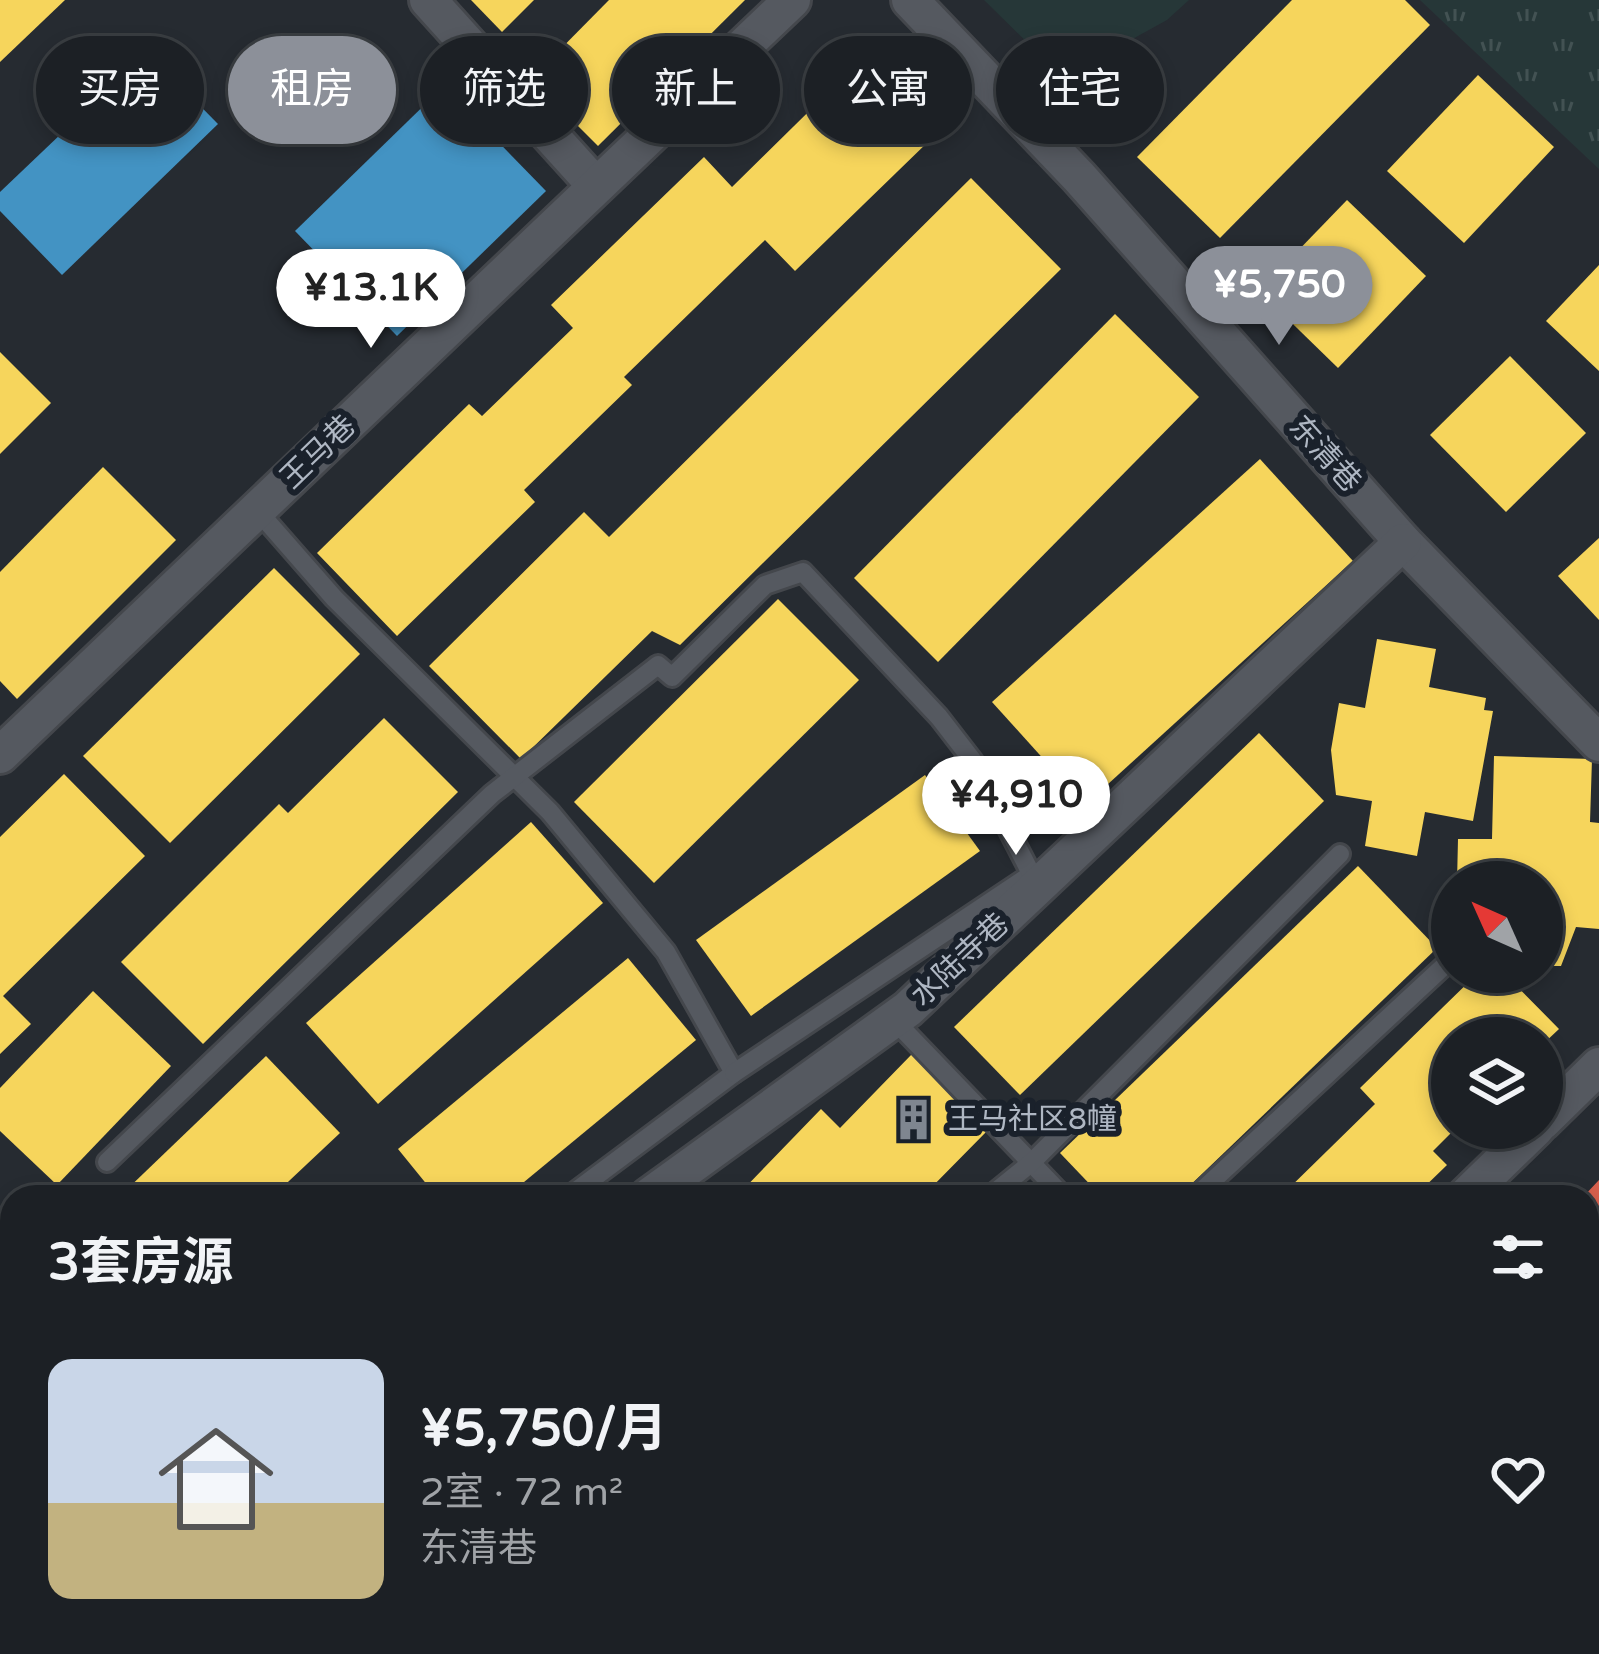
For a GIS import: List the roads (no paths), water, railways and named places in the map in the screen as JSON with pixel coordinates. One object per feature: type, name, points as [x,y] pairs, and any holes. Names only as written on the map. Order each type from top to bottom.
[{"type":"street","points":[[428,0],[596,186]]},
{"type":"street","name":"王马巷","points":[[4,743],[257,510],[792,0]]},
{"type":"street","name":"东清巷","points":[[910,0],[1079,177],[1403,542],[1599,743]]},
{"type":"street","name":"水陆寺巷","points":[[665,1185],[908,1010],[1035,880],[1403,542]]},
{"type":"street","points":[[1563,1101],[1599,1066]]},
{"type":"street","points":[[1477,1185],[1514,1149]]},
{"type":"lane","points":[[257,510],[334,598],[550,812],[666,952],[734,1073]]},
{"type":"lane","points":[[107,1162],[492,794],[658,665],[673,677],[765,585],[802,572],[939,717],[973,760],[1035,880],[734,1073],[584,1185]]},
{"type":"lane","points":[[1004,1185],[1340,854]]},
{"type":"lane","points":[[1208,1185],[1431,978]]},
{"type":"lane","points":[[894,1020],[1052,1185]]},
{"type":"place","name":"王马社区8幢","points":[[914,1119]]}]
